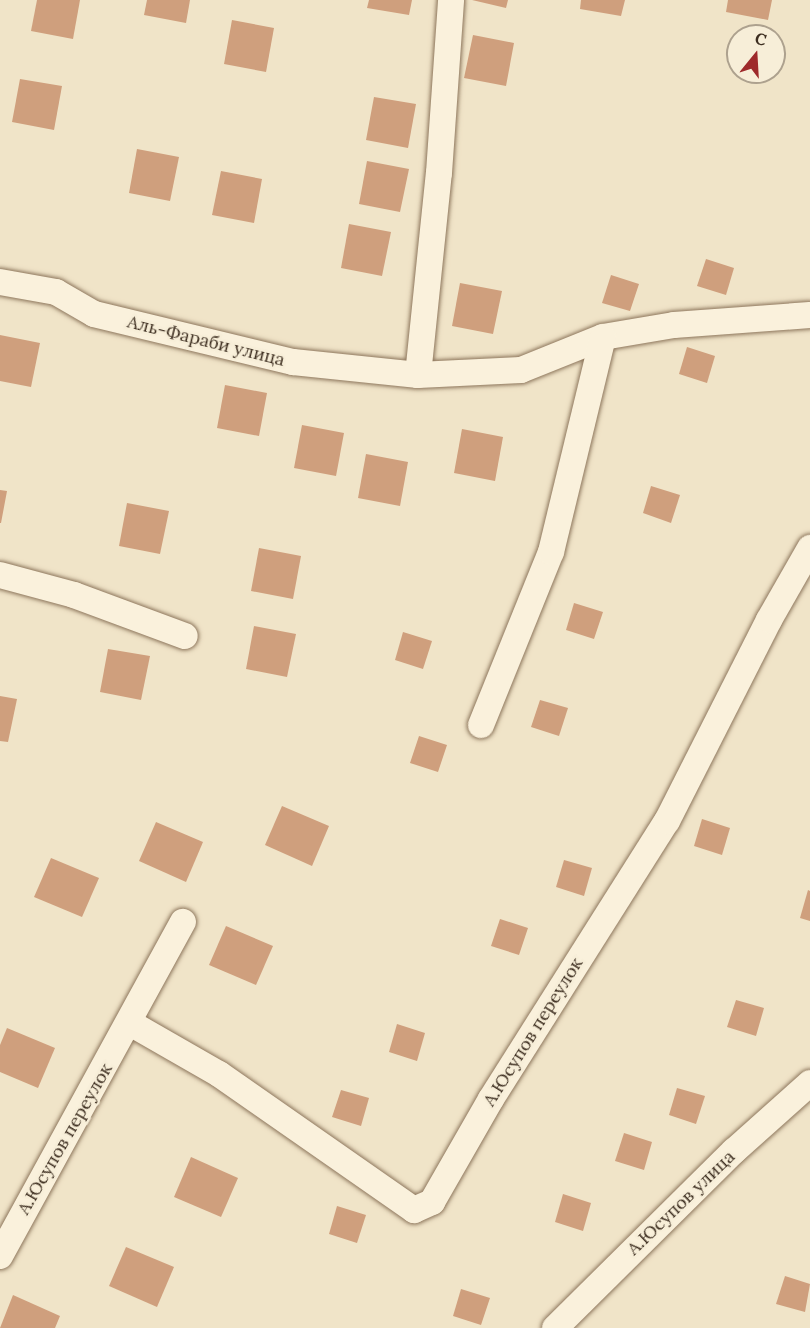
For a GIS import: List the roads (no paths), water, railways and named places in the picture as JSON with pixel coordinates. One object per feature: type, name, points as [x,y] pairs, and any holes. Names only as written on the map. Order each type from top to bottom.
[{"type":"street","points":[[418,375],[440,173],[451,0]]},
{"type":"street","name":"Аль-Фараби улица","points":[[0,282],[56,292],[94,314],[293,362],[418,375],[521,370],[603,337],[674,325],[810,315]]},
{"type":"street","points":[[481,725],[551,552],[603,337]]},
{"type":"street","name":"А.Юсупов переулок","points":[[130,1023],[219,1074],[414,1210],[432,1202],[491,1099],[667,821],[769,620],[810,548]]},
{"type":"street","points":[[0,575],[74,595],[185,636]]},
{"type":"street","name":"А.Юсупов переулок","points":[[0,1256],[130,1023],[183,922]]},
{"type":"street","name":"А.Юсупов улица","points":[[555,1328],[734,1151],[810,1083]]}]
